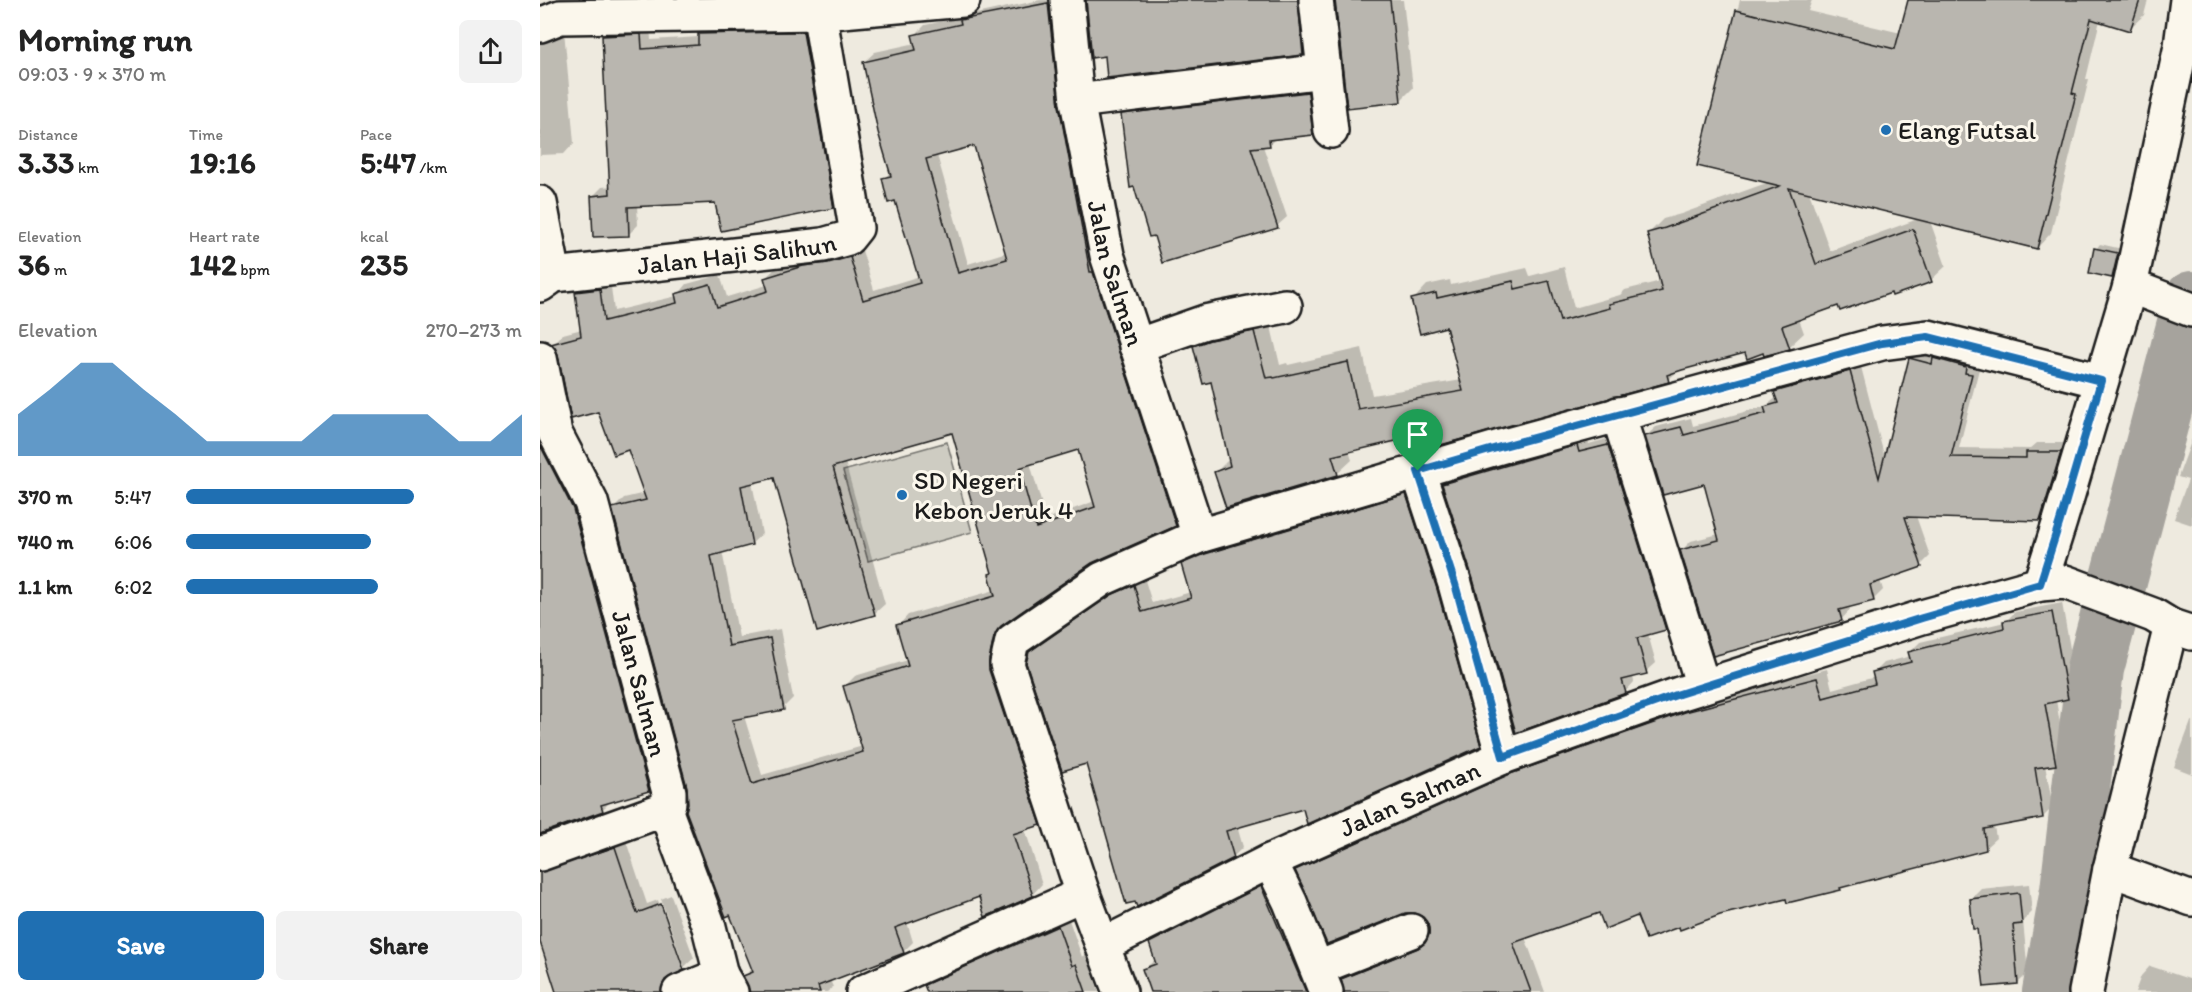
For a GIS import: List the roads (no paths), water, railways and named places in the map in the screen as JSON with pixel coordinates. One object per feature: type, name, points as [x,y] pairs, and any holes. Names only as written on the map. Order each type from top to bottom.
[{"type":"street","points":[[540,25],[560,17],[963,0]]},
{"type":"street","name":"Jalan Salman","points":[[1067,0],[1077,101],[1107,255],[1199,536]]},
{"type":"street","points":[[1316,0],[1331,131]]},
{"type":"street","points":[[2086,992],[2110,869],[2172,624],[2053,583],[2060,521],[2101,381],[2144,291],[2186,47],[2187,0]]},
{"type":"street","name":"Jalan Haji Salihun","points":[[547,280],[823,245],[848,238],[856,228],[819,7]]},
{"type":"street","points":[[1077,101],[1324,70]]},
{"type":"street","points":[[540,203],[547,280]]},
{"type":"street","points":[[2144,291],[2192,310]]},
{"type":"street","points":[[1136,346],[1205,322],[1285,306]]},
{"type":"street","points":[[1120,992],[1083,894],[1007,664],[1012,641],[1102,579],[1199,536],[1618,414],[1882,343],[1928,337],[2101,381]]},
{"type":"street","points":[[540,358],[548,436]]},
{"type":"street","points":[[1618,414],[1703,686]]},
{"type":"street","name":"Jalan Salman","points":[[548,436],[591,502],[669,792],[669,803],[665,809]]},
{"type":"street","points":[[1418,471],[1455,584],[1503,757]]},
{"type":"street","name":"Jalan Salman","points":[[1103,945],[1270,861],[1503,757],[1703,686],[1911,621],[2053,583]]},
{"type":"street","points":[[540,854],[665,809],[709,927],[726,983],[679,992]]},
{"type":"street","points":[[1270,861],[1290,902],[1322,980],[1411,931]]},
{"type":"street","points":[[2110,869],[2192,899]]},
{"type":"street","points":[[863,992],[1083,894]]},
{"type":"waterway","points":[[2051,992],[2069,890],[2095,669],[2192,300]]},
{"type":"place","name":"Elang Futsal","points":[[1886,130]]},
{"type":"place","name":"SD Negeri Kebon Jeruk 4","points":[[902,495]]}]
